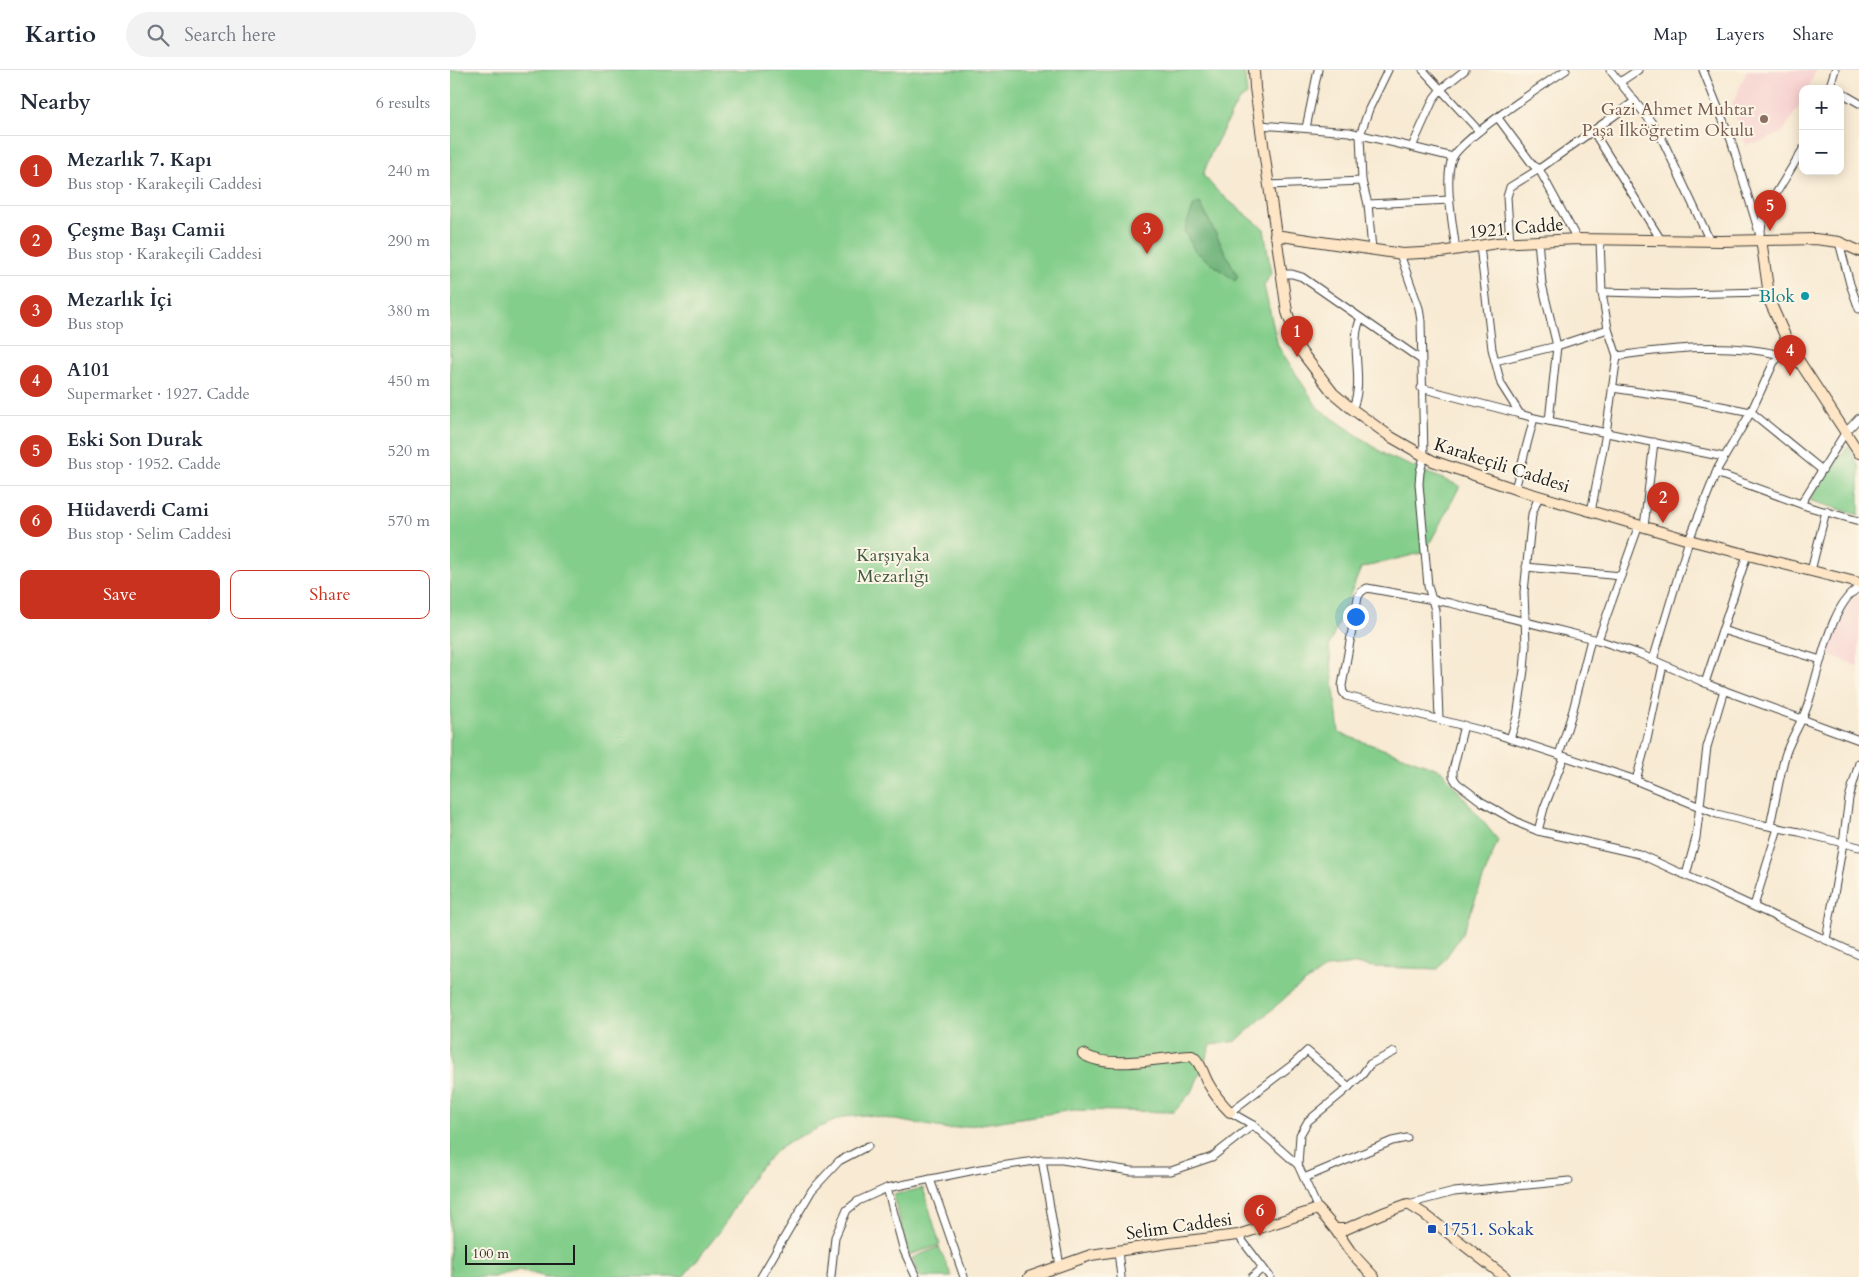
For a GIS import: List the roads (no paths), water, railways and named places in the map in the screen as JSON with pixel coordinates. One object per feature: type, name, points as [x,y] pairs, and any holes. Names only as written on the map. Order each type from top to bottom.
[{"type":"main road","name":"Karakeçili Caddesi","points":[[1254,70],[1287,312],[1300,350],[1333,393],[1390,437],[1424,457],[1515,489],[1591,512],[1689,540],[1859,583]]},
{"type":"main road","name":"1921. Cadde","points":[[1275,235],[1400,254],[1456,250],[1538,240],[1710,241],[1815,239],[1839,242]]},
{"type":"main road","points":[[1761,239],[1767,292],[1790,348],[1859,453]]},
{"type":"main road","points":[[1839,242],[1859,251]]},
{"type":"main road","points":[[1084,1054],[1092,1059],[1135,1062],[1192,1056],[1198,1060],[1219,1102],[1230,1112]]},
{"type":"main road","points":[[1335,1229],[1346,1229],[1383,1212],[1408,1204],[1424,1214],[1505,1277]]},
{"type":"main road","points":[[1318,1209],[1350,1251],[1374,1277]]},
{"type":"main road","name":"Selim Caddesi","points":[[1029,1277],[1091,1256],[1238,1235],[1318,1209]]},
{"type":"street","points":[[1306,128],[1318,70]]},
{"type":"street","points":[[1372,250],[1368,204],[1362,181],[1360,135],[1369,109],[1388,70]]},
{"type":"street","points":[[1423,70],[1479,131]]},
{"type":"street","points":[[1412,147],[1434,98],[1441,89],[1465,70]]},
{"type":"street","points":[[1456,250],[1450,200],[1452,157],[1479,131],[1566,70]]},
{"type":"street","points":[[1610,70],[1663,141],[1710,241]]},
{"type":"street","points":[[1620,82],[1638,70]]},
{"type":"street","points":[[1703,70],[1731,140],[1761,239]]},
{"type":"street","points":[[1832,85],[1835,70]]},
{"type":"street","points":[[1844,94],[1859,102]]},
{"type":"street","points":[[1510,243],[1507,197],[1510,188],[1539,170],[1635,101]]},
{"type":"street","points":[[1498,118],[1539,170],[1577,239]]},
{"type":"street","points":[[1260,125],[1349,132],[1452,157]]},
{"type":"street","points":[[1593,131],[1661,240]]},
{"type":"street","points":[[1761,239],[1763,215],[1799,156]]},
{"type":"street","points":[[1269,185],[1362,181]]},
{"type":"street","points":[[1368,204],[1450,200]]},
{"type":"street","points":[[1538,240],[1542,284],[1557,346],[1549,421]]},
{"type":"street","points":[[1591,512],[1606,433],[1617,356],[1608,329],[1602,292],[1600,240]]},
{"type":"street","points":[[1839,242],[1859,309]]},
{"type":"street","points":[[1480,246],[1490,340],[1501,384],[1520,414]]},
{"type":"street","points":[[1400,254],[1419,308],[1421,321],[1420,359],[1424,457],[1419,484],[1427,577],[1430,598],[1435,610],[1439,719]]},
{"type":"street","points":[[1281,274],[1292,274],[1302,277],[1420,359]]},
{"type":"street","points":[[1602,292],[1677,294],[1767,292]]},
{"type":"street","points":[[1352,409],[1357,390],[1357,330],[1361,318]]},
{"type":"street","points":[[1495,361],[1557,346],[1608,329]]},
{"type":"street","points":[[1617,356],[1695,347],[1729,348],[1782,356]]},
{"type":"street","points":[[1653,660],[1689,540],[1716,473],[1751,412],[1774,362],[1790,348]]},
{"type":"street","points":[[1421,388],[1534,418],[1724,457]]},
{"type":"street","points":[[1612,388],[1681,398],[1751,412],[1822,470]]},
{"type":"street","points":[[1515,489],[1534,418]]},
{"type":"street","points":[[1801,504],[1845,434],[1859,418]]},
{"type":"street","points":[[1538,831],[1562,756],[1573,710],[1594,639],[1641,526],[1654,442]]},
{"type":"street","points":[[1716,473],[1801,504],[1859,520]]},
{"type":"street","points":[[1510,739],[1517,716],[1524,670],[1526,645],[1524,592],[1526,567],[1532,514],[1539,496]]},
{"type":"street","points":[[1810,570],[1826,511]]},
{"type":"street","points":[[1705,683],[1747,555]]},
{"type":"street","points":[[1526,567],[1621,576]]},
{"type":"street","points":[[1859,740],[1705,683],[1653,660],[1594,639],[1430,598],[1367,588],[1361,592],[1357,606],[1342,689],[1348,697],[1464,725],[1510,739],[1636,780],[1717,814],[1859,847]]},
{"type":"street","points":[[1770,826],[1785,754],[1802,718],[1833,621],[1845,599],[1851,592],[1859,588]]},
{"type":"street","points":[[1722,630],[1821,660]]},
{"type":"street","points":[[1636,780],[1646,744],[1663,665]]},
{"type":"street","points":[[1686,875],[1696,838],[1707,747],[1724,690]]},
{"type":"street","points":[[1464,725],[1453,770],[1454,780],[1489,806],[1513,820],[1538,831],[1639,854],[1859,955]]},
{"type":"street","points":[[1826,940],[1844,843],[1849,798],[1859,763]]},
{"type":"street","points":[[1754,906],[1778,828]]},
{"type":"street","points":[[1318,1209],[1298,1165],[1253,1125],[1230,1112],[1292,1065],[1307,1051],[1349,1087]]},
{"type":"street","points":[[1298,1165],[1300,1135],[1308,1121],[1349,1087],[1362,1075],[1370,1064],[1394,1052]]},
{"type":"street","points":[[831,1277],[834,1236],[848,1210],[858,1201],[887,1188],[980,1168],[1042,1160],[1062,1160],[1131,1171],[1171,1171],[1212,1158],[1253,1125]]},
{"type":"street","points":[[1304,1178],[1392,1141],[1407,1138]]},
{"type":"street","points":[[761,1277],[812,1190],[839,1161],[868,1146]]},
{"type":"street","points":[[1042,1160],[1060,1266]]},
{"type":"street","points":[[930,1179],[964,1277]]},
{"type":"street","points":[[1408,1204],[1454,1192],[1569,1181]]},
{"type":"street","points":[[887,1188],[904,1251],[916,1277]]},
{"type":"street","points":[[1238,1235],[1270,1277]]},
{"type":"street","points":[[1118,1251],[1121,1277]]},
{"type":"street","points":[[1252,1277],[1263,1268]]},
{"type":"place","name":"Gazi Ahmet Muhtar Paşa İlköğretim Okulu","points":[[1764,119]]},
{"type":"place","name":"Eski Son Durak","points":[[1770,231]]},
{"type":"place","name":"Mezarlık İçi","points":[[1147,254]]},
{"type":"place","name":"Blok","points":[[1805,296]]},
{"type":"place","name":"Mezarlık 7. Kapı","points":[[1297,357]]},
{"type":"place","name":"A101","points":[[1790,376]]},
{"type":"place","name":"Çeşme Başı Camii","points":[[1663,523]]},
{"type":"place","name":"1751. Sokak","points":[[1432,1229]]},
{"type":"place","name":"Hüdaverdi Cami","points":[[1260,1236]]},
{"type":"park label","name":"Karşıyaka Mezarlığı","points":[[893,565]]}]
